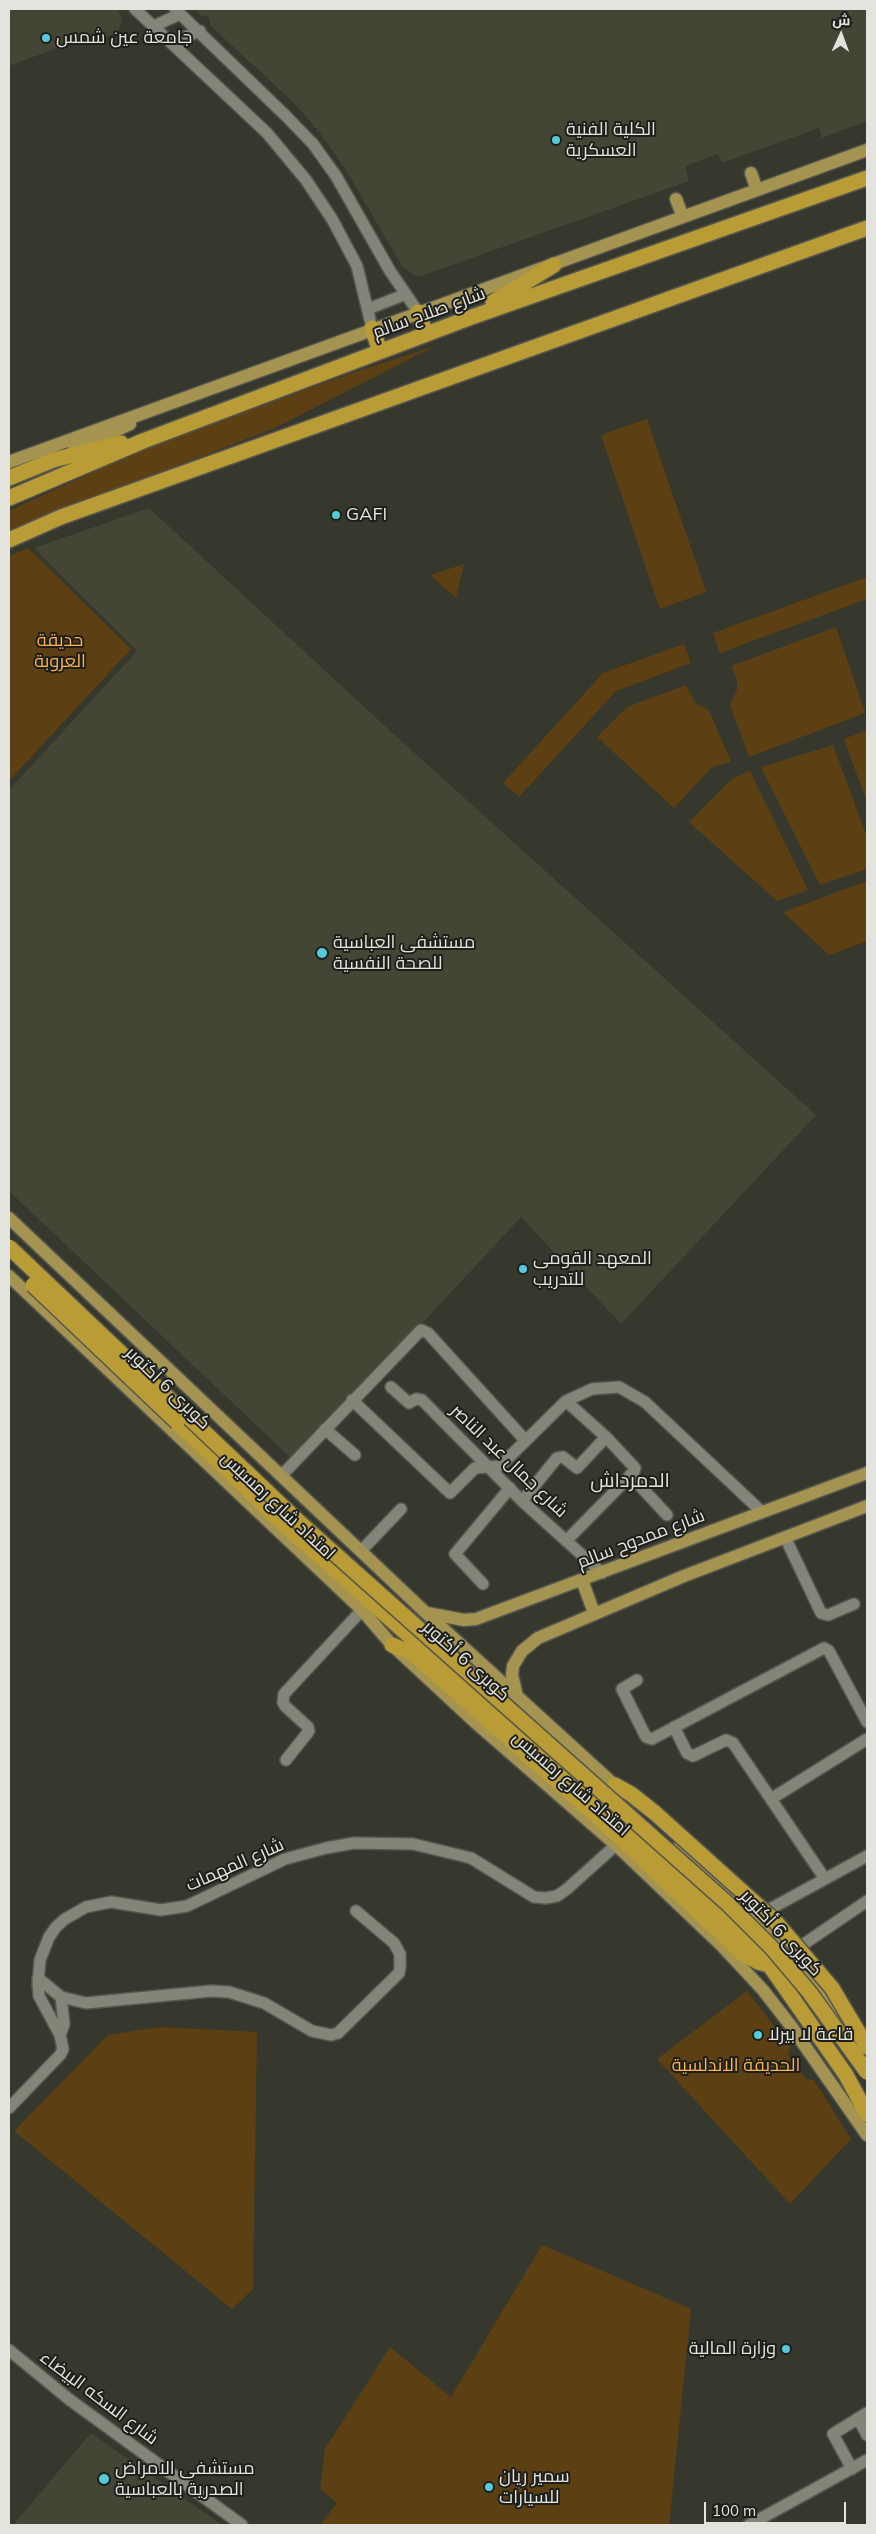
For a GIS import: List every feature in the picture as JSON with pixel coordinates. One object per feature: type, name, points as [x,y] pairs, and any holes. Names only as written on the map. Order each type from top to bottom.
[{"type":"highway","name":"شارع صلاح سالم","points":[[9,498],[143,441],[380,351],[867,178]]},
{"type":"highway","points":[[9,540],[61,517],[867,228]]},
{"type":"highway","points":[[469,318],[554,265]]},
{"type":"highway","points":[[418,312],[426,334]]},
{"type":"highway","points":[[372,328],[380,351]]},
{"type":"highway","points":[[11,472],[111,445],[143,441]]},
{"type":"highway","name":"كوبرى 6 أكتوبر","points":[[9,1247],[298,1521],[728,1904],[772,1948],[810,1993],[867,2072]]},
{"type":"highway","name":"كوبرى 6 أكتوبر","points":[[9,1261],[289,1529],[700,1895],[770,1966],[846,2075],[867,2114]]},
{"type":"highway","points":[[392,1645],[412,1653],[603,1822],[742,1952],[758,1962],[770,1966]]},
{"type":"highway","points":[[615,1785],[632,1794],[655,1813],[754,1901],[781,1928],[832,1988],[867,2046]]},
{"type":"main road","name":"شارع صلاح سالم","points":[[11,472],[161,405],[372,328],[554,265],[867,150]]},
{"type":"main road","points":[[751,173],[757,190]]},
{"type":"main road","points":[[676,199],[683,217]]},
{"type":"main road","points":[[53,460],[141,419],[161,405]]},
{"type":"main road","name":"امتداد شارع رمسيس","points":[[9,1218],[134,1338],[362,1550],[425,1612],[757,1916],[791,1953],[867,2046]]},
{"type":"main road","name":"امتداد شارع رمسيس","points":[[9,1276],[362,1610],[392,1645],[476,1723],[616,1845],[720,1945],[763,1990],[867,2135]]},
{"type":"main road","points":[[98,1361],[100,1351],[110,1340],[124,1335],[134,1338]]},
{"type":"main road","name":"شارع ممدوح سالم","points":[[425,1612],[464,1620],[476,1619],[867,1473]]},
{"type":"main road","points":[[516,1696],[512,1675],[514,1666],[522,1651],[538,1638],[594,1613],[867,1506]]},
{"type":"main road","points":[[582,1580],[594,1613]]},
{"type":"street","points":[[136,9],[267,133],[306,180],[332,219],[352,256],[360,276],[372,328]]},
{"type":"street","points":[[154,26],[177,11],[200,31],[313,144],[336,176],[390,272],[418,312]]},
{"type":"street","points":[[172,42],[200,31]]},
{"type":"street","points":[[368,308],[406,294]]},
{"type":"street","points":[[282,1475],[417,1332],[425,1331],[525,1440]]},
{"type":"street","name":"شارع جمال عبد الناصر","points":[[391,1387],[409,1403],[416,1399],[422,1400],[522,1501],[602,1573]]},
{"type":"street","points":[[352,1400],[449,1493],[452,1493],[475,1468],[500,1466],[566,1401],[581,1393],[603,1388],[619,1387],[631,1392],[645,1402],[761,1511]]},
{"type":"street","points":[[566,1401],[606,1437],[635,1468],[566,1541]]},
{"type":"street","points":[[325,1429],[355,1456]]},
{"type":"street","points":[[522,1501],[557,1458],[563,1457],[577,1468],[606,1437]]},
{"type":"street","points":[[630,1475],[667,1515]]},
{"type":"street","points":[[483,1584],[455,1554],[510,1488]]},
{"type":"street","points":[[362,1550],[401,1509]]},
{"type":"street","points":[[785,1537],[821,1613],[828,1615],[854,1604]]},
{"type":"street","points":[[286,1760],[309,1731],[308,1727],[285,1706],[283,1702],[284,1694],[362,1610]]},
{"type":"street","points":[[637,1680],[622,1689],[646,1737],[652,1739],[824,1648],[828,1651],[867,1722]]},
{"type":"street","points":[[674,1728],[688,1753],[692,1756],[723,1741],[730,1740],[825,1879]]},
{"type":"street","points":[[771,1799],[867,1739]]},
{"type":"street","name":"شارع المهمات","points":[[60,2034],[43,2007],[39,1996],[40,1960],[49,1937],[65,1919],[86,1907],[110,1902],[161,1910],[187,1906],[266,1867],[326,1848],[354,1843],[391,1843],[432,1848],[471,1858],[534,1897],[546,1898],[557,1896],[567,1889],[616,1845]]},
{"type":"street","points":[[757,1916],[867,1856]]},
{"type":"street","points":[[791,1953],[867,1901]]},
{"type":"street","points":[[38,1978],[61,1996],[80,2002],[99,2003],[211,1991],[229,1992],[264,2003],[312,2031],[331,2035],[338,2033],[399,1973],[400,1954],[394,1943],[356,1910]]},
{"type":"street","points":[[9,2108],[60,2055],[63,2042],[60,2034],[64,2024],[61,1996]]},
{"type":"street","name":"شارع السكه البيضاء","points":[[9,2350],[70,2400],[242,2525]]},
{"type":"street","points":[[852,2468],[833,2434],[863,2416],[867,2435]]},
{"type":"street","points":[[750,2525],[768,2521],[867,2460]]},
{"type":"shaded area","name":"جامعة عين شمس","points":[[9,9],[118,9],[122,21],[118,31],[114,34],[92,41],[89,36],[9,66]]},
{"type":"shaded area","name":"الكلية الفنية العسكرية","points":[[194,9],[867,9],[867,121],[822,138],[819,128],[722,163],[718,154],[685,166],[689,181],[421,276],[415,276],[402,266],[346,170],[320,133],[294,103],[210,25],[210,19],[202,16]]},
{"type":"shaded area","name":"مستشفى العباسية للصحة النفسية","points":[[149,508],[398,738],[816,1115],[621,1324],[521,1217],[294,1461],[9,1191],[9,790],[137,651],[34,548]]},
{"type":"shaded area","name":"مستشفى الامراض الصدرية بالعباسية","points":[[91,2433],[222,2525],[13,2525]]},
{"type":"green space","points":[[435,346],[275,428],[9,531],[9,511],[140,450],[346,375]]},
{"type":"green space","points":[[647,419],[706,592],[660,609],[601,435]]},
{"type":"green space","name":"حديقة العروبة","points":[[28,548],[131,649],[9,781],[9,556]]},
{"type":"green space","points":[[464,564],[456,598],[430,575]]},
{"type":"green space","points":[[867,577],[867,599],[720,653],[713,633]]},
{"type":"green space","points":[[836,627],[865,713],[749,757],[730,705],[737,690],[737,679],[731,666]]},
{"type":"green space","points":[[684,644],[691,663],[616,691],[519,797],[503,783],[603,673]]},
{"type":"green space","points":[[686,685],[696,704],[709,710],[731,762],[712,767],[674,808],[597,737],[627,707]]},
{"type":"green space","points":[[867,730],[867,803],[844,739]]},
{"type":"green space","points":[[833,745],[867,837],[867,869],[820,885],[761,767]]},
{"type":"green space","points":[[750,771],[808,890],[777,901],[689,822],[732,779]]},
{"type":"green space","points":[[867,881],[867,941],[829,955],[783,912]]},
{"type":"green space","name":"الحديقة الاندلسية","points":[[747,1991],[790,2047],[788,2056],[806,2079],[814,2080],[851,2139],[790,2204],[657,2059]]},
{"type":"green space","points":[[160,2027],[257,2032],[253,2289],[232,2309],[14,2131],[108,2035]]},
{"type":"green space","points":[[542,2245],[691,2309],[669,2525],[320,2525],[337,2503],[320,2489],[325,2449],[390,2347],[451,2397]]},
{"type":"place","name":"جامعة عين شمس","points":[[46,38]]},
{"type":"place","name":"الكلية الفنية العسكرية","points":[[556,140]]},
{"type":"place","name":"GAFI","points":[[336,515]]},
{"type":"place","name":"مستشفى العباسية للصحة النفسية","points":[[322,953]]},
{"type":"place","name":"المعهد القومى للتدريب","points":[[523,1269]]},
{"type":"place","name":"قاعة لا بيرلا","points":[[758,2035]]},
{"type":"place","name":"وزارة المالية","points":[[786,2349]]},
{"type":"place","name":"مستشفى الامراض الصدرية بالعباسية","points":[[104,2479]]},
{"type":"place","name":"سمير ريان للسيارات","points":[[489,2487]]},
{"type":"district","name":"الدمرداش","points":[[630,1481]]}]
